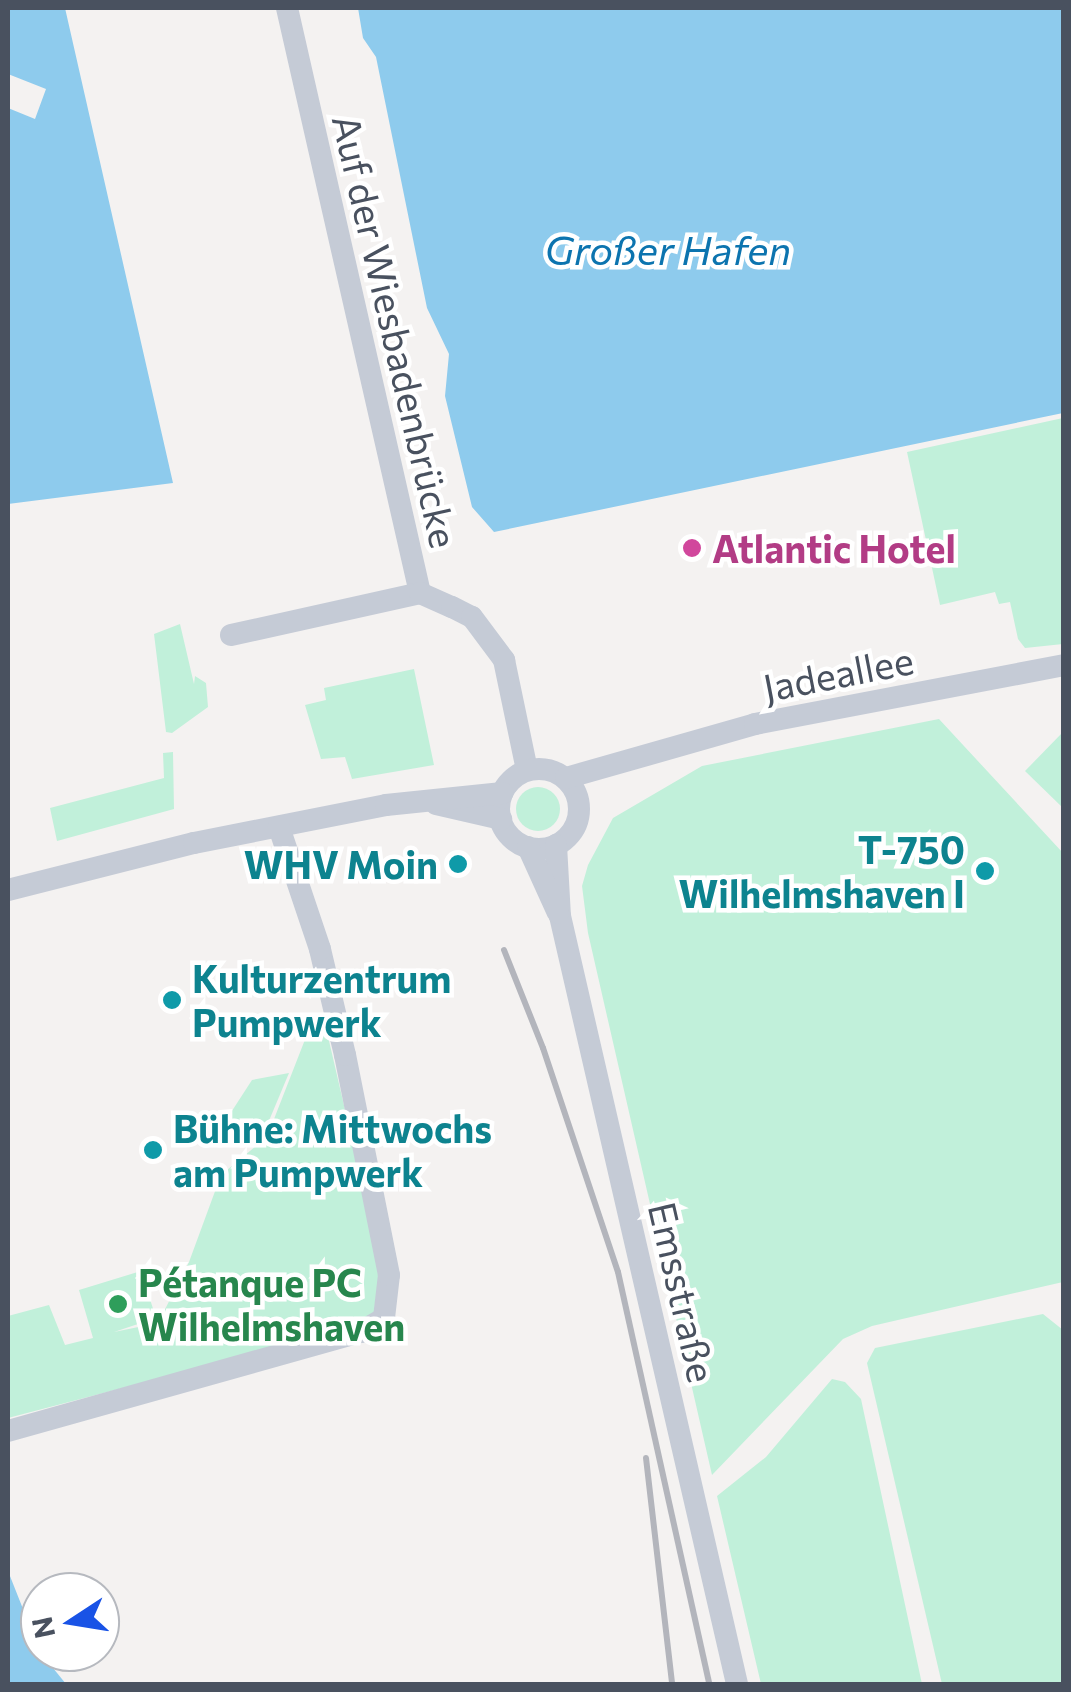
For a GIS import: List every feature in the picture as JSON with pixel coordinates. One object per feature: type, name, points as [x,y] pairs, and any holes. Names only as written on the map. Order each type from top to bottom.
[{"type":"street","name":"Auf der Wiesbadenbrücke","points":[[287,8],[420,592]]},
{"type":"street","name":"Auf der Wiesbadenbrücke","points":[[231,635],[420,592],[472,617],[490,636],[504,660],[527,770]]},
{"type":"street","name":"Jadeallee","points":[[566,778],[629,764],[755,724],[1064,665]]},
{"type":"street","name":"Jadeallee","points":[[579,804],[629,764]]},
{"type":"street","points":[[548,769],[566,778],[579,804],[574,828],[556,845],[528,847],[511,837],[501,819],[502,794],[508,783],[527,770],[548,769]]},
{"type":"street","points":[[8,890],[386,805],[502,794]]},
{"type":"street","points":[[430,802],[501,819]]},
{"type":"street","points":[[8,1431],[361,1332],[384,1318],[389,1275],[348,1068],[320,949],[279,826]]},
{"type":"street","name":"Emsstraße","points":[[556,845],[560,916],[738,1684]]},
{"type":"street","name":"Emsstraße","points":[[528,847],[560,916]]},
{"type":"green space","points":[[1063,418],[1063,644],[1025,648],[1018,639],[1010,602],[999,604],[995,592],[940,605],[907,452]]},
{"type":"green space","points":[[180,624],[194,684],[195,676],[206,683],[208,707],[172,733],[166,732],[154,634]]},
{"type":"green space","points":[[414,669],[434,765],[352,779],[345,757],[321,759],[305,705],[326,700],[324,688]]},
{"type":"green space","points":[[939,719],[1063,853],[1063,1282],[872,1326],[843,1339],[712,1475],[588,933],[582,886],[588,865],[613,818],[702,766]]},
{"type":"green space","points":[[1063,732],[1063,808],[1025,771]]},
{"type":"green space","points":[[173,752],[174,809],[57,841],[50,808],[164,778],[163,753]]},
{"type":"green space","points":[[538,787],[553,794],[560,809],[553,824],[538,831],[523,824],[516,809],[523,794]]},
{"type":"green space","points":[[326,1028],[383,1273],[379,1312],[355,1327],[8,1418],[8,1316],[49,1305],[65,1345],[93,1338],[79,1290],[141,1271],[156,1318],[114,1332],[158,1323],[189,1262],[221,1175],[267,1137],[306,1037]]},
{"type":"green space","points":[[289,1073],[263,1135],[228,1146],[228,1117],[252,1080]]},
{"type":"green space","points":[[1043,1314],[1063,1330],[1063,1684],[942,1684],[867,1363],[875,1348]]},
{"type":"green space","points":[[832,1379],[845,1382],[861,1399],[922,1684],[761,1684],[717,1496],[766,1457]]},
{"type":"water","points":[[8,8],[65,8],[173,483],[8,504],[8,108],[35,119],[46,89],[8,74]]},
{"type":"water","name":"Großer Hafen","points":[[358,8],[1063,8],[1063,413],[494,532],[472,507],[445,396],[449,354],[427,308],[376,57],[363,38]]},
{"type":"water","points":[[8,1571],[20,1601],[20,1672],[56,1672],[66,1684],[8,1684]]},
{"type":"railway","points":[[504,950],[543,1048],[618,1272],[709,1684]]},
{"type":"railway","points":[[646,1458],[672,1684]]},
{"type":"place","name":"Atlantic Hotel","points":[[692,548]]},
{"type":"place","name":"WHV Moin","points":[[458,864]]},
{"type":"place","name":"T-750 Wilhelmshaven I","points":[[985,871]]},
{"type":"place","name":"Kulturzentrum Pumpwerk","points":[[172,1000]]},
{"type":"place","name":"Bühne: Mittwochs am Pumpwerk","points":[[153,1150]]},
{"type":"place","name":"Pétanque PC Wilhelmshaven","points":[[118,1304]]}]
